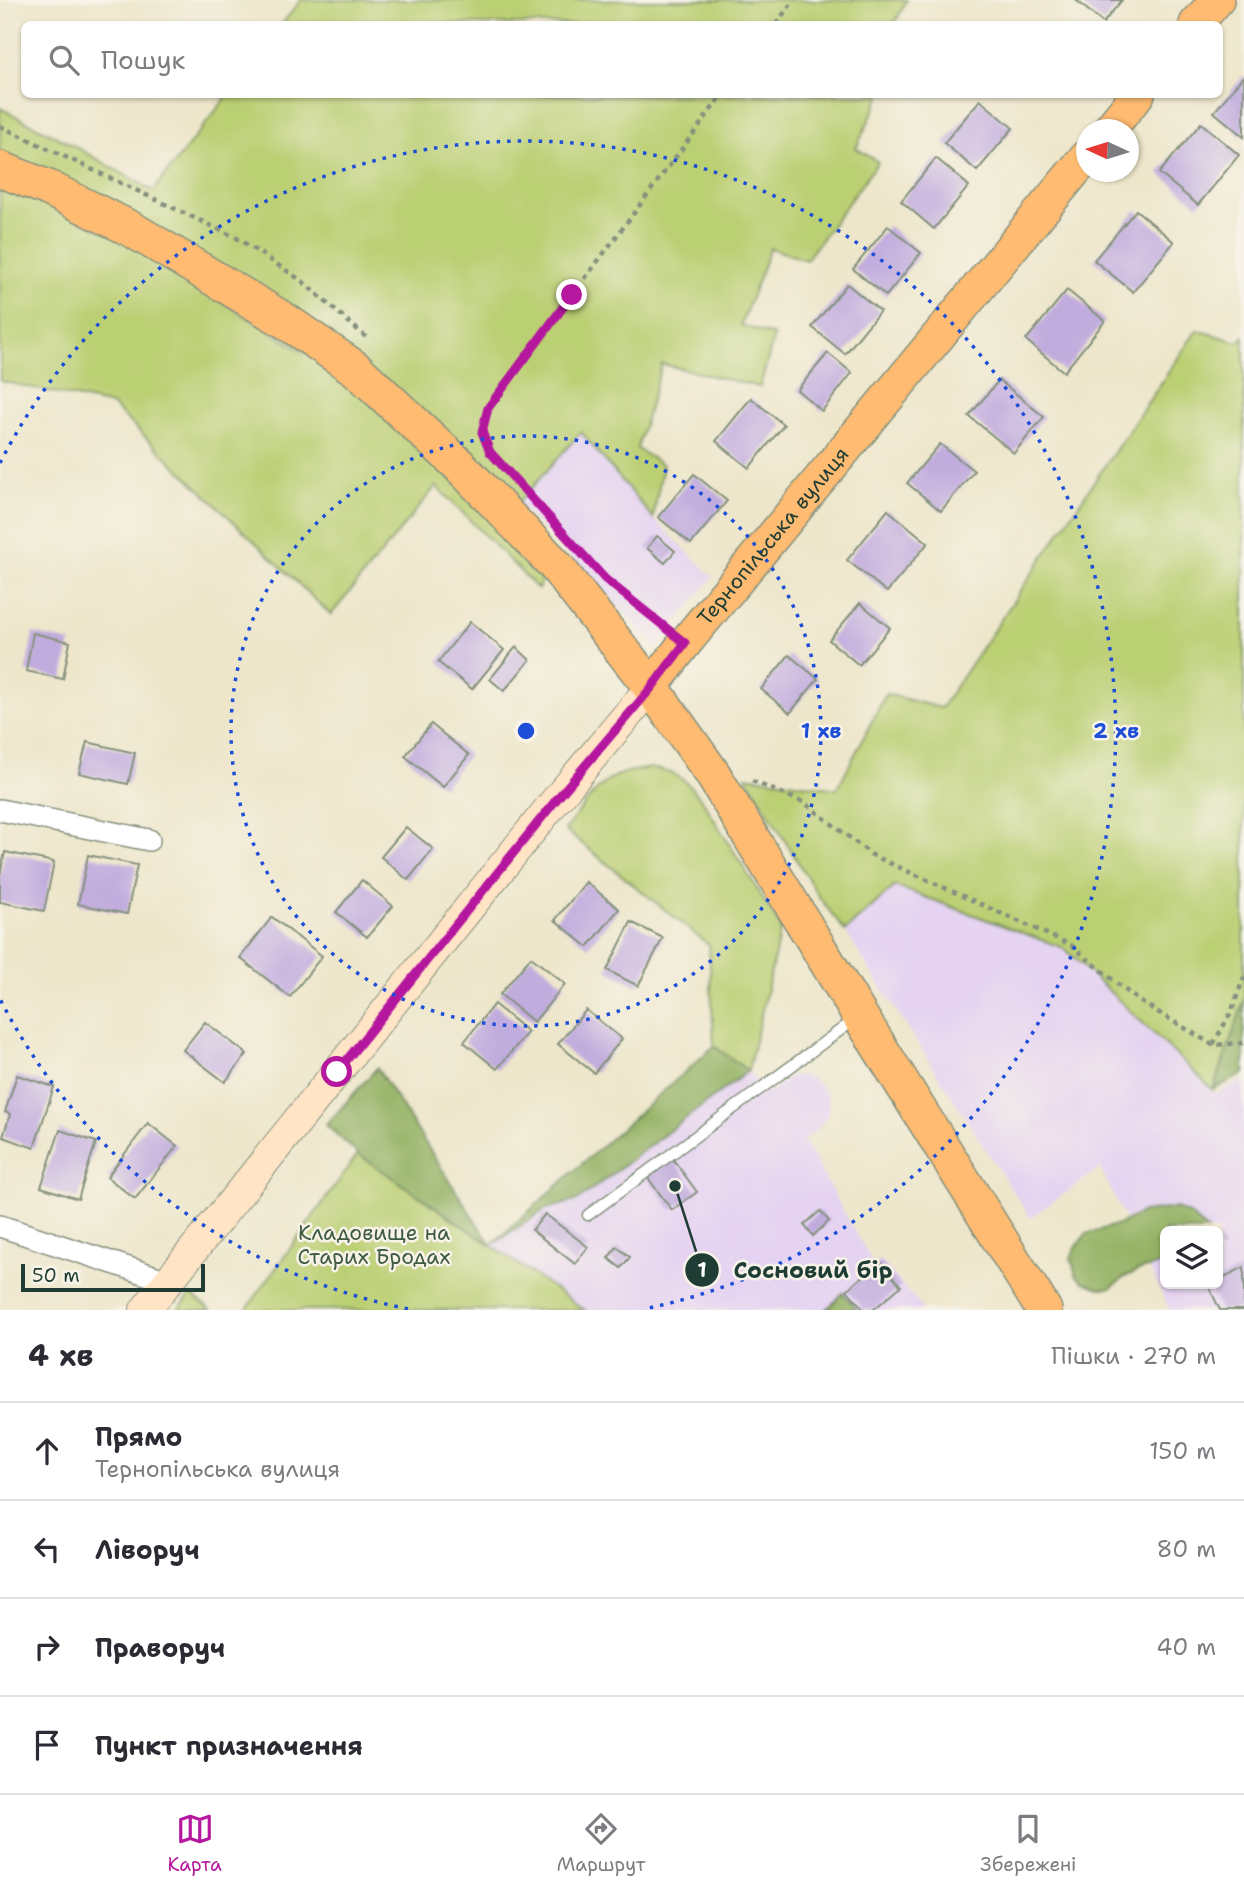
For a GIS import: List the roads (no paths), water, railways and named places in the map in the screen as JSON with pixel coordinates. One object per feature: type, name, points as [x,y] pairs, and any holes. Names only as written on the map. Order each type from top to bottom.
[{"type":"highway","points":[[0,169],[48,188],[132,230],[284,320],[356,369],[458,464],[556,566],[652,687],[712,773],[1044,1310]]},
{"type":"main road","points":[[1198,21],[1216,0]]},
{"type":"main road","points":[[1119,119],[1135,98]]},
{"type":"main road","name":"Тернопільська вулиця","points":[[145,1310],[556,800],[1076,170]]},
{"type":"street","points":[[0,810],[149,840]]},
{"type":"street","points":[[0,1226],[168,1281]]},
{"type":"lane","points":[[588,1215],[860,1016]]},
{"type":"place","name":"Сосновий бір","points":[[675,1186]]},
{"type":"park label","name":"Кладовище на Старих Бродах","points":[[374,1245]]}]
